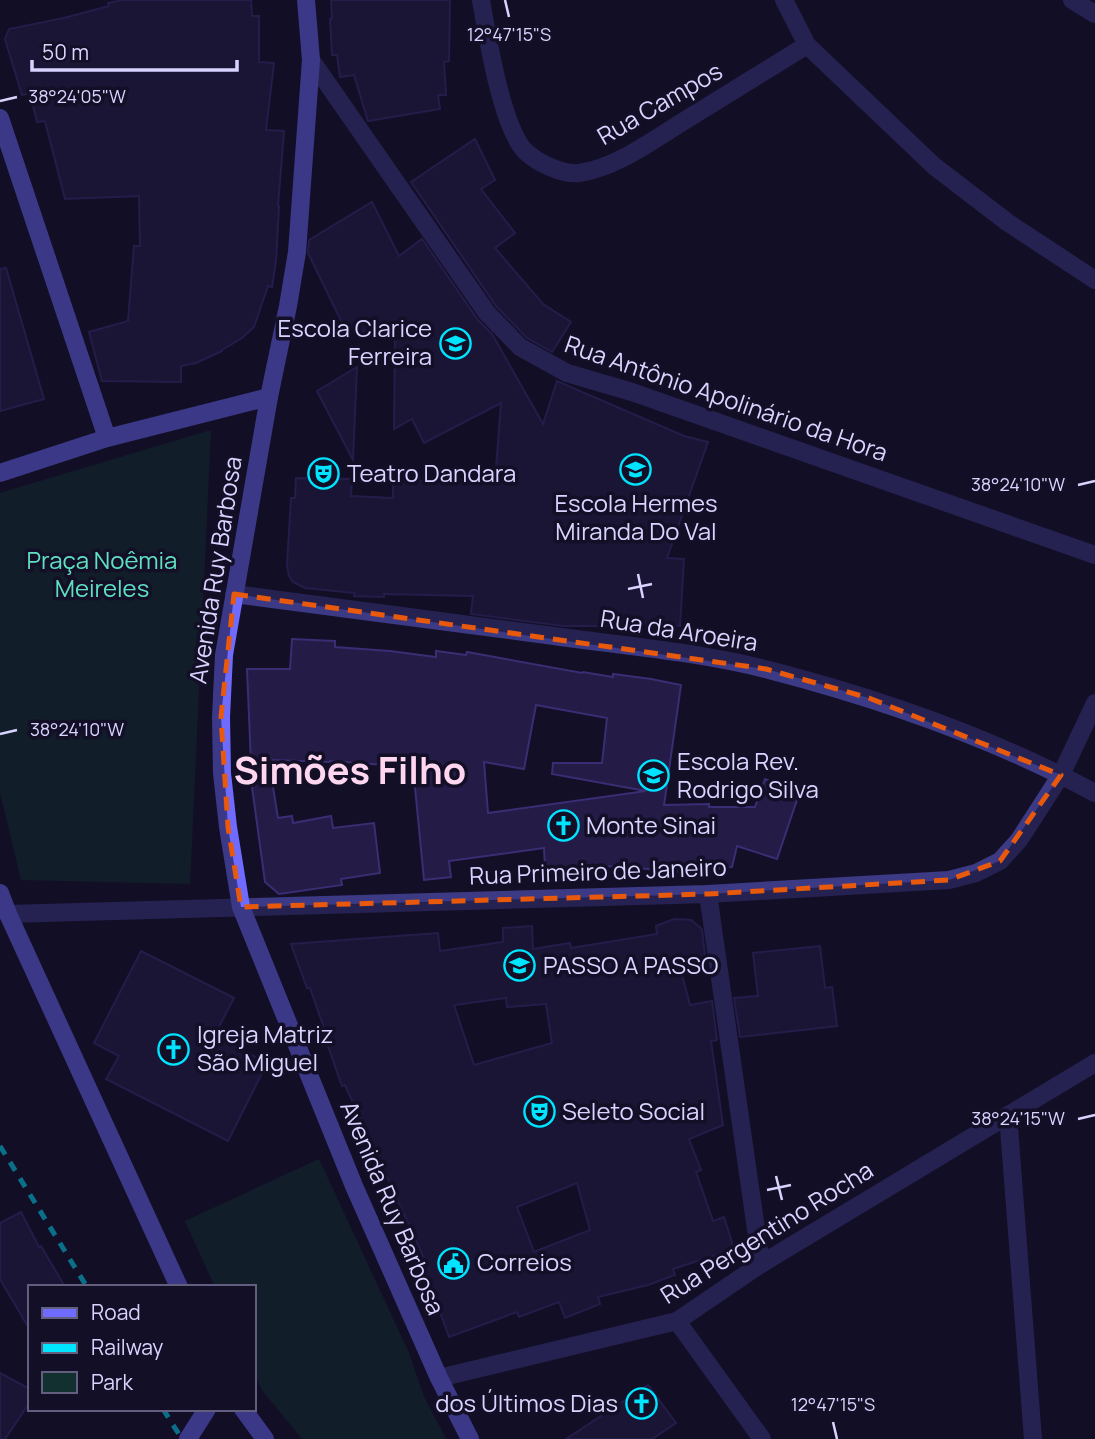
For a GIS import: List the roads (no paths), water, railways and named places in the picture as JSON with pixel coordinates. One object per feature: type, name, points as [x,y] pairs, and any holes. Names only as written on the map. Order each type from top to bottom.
[{"type":"main road","name":"Avenida Ruy Barbosa","points":[[306,0],[311,60],[297,252],[224,655],[222,773],[228,827],[241,907],[354,1186],[439,1378],[470,1439]]},
{"type":"main road","points":[[0,118],[107,438]]},
{"type":"main road","points":[[0,473],[107,438],[269,397]]},
{"type":"main road","points":[[0,893],[178,1285]]},
{"type":"main road","points":[[188,1439],[206,1411]]},
{"type":"main road","points":[[244,1411],[265,1439]]},
{"type":"street","name":"Rua Campos","points":[[481,0],[490,52],[509,124],[525,151],[546,167],[577,174],[600,168],[633,153],[807,45]]},
{"type":"street","points":[[784,0],[807,45],[934,166],[1007,222],[1095,280]]},
{"type":"street","points":[[1072,0],[1095,14]]},
{"type":"street","name":"Rua Antônio Apolinário da Hora","points":[[311,60],[487,313],[520,347],[567,373],[645,396],[1095,555]]},
{"type":"street","name":"Rua da Aroeira","points":[[234,594],[679,653],[766,669],[869,698],[973,736],[1095,793]]},
{"type":"street","name":"Rua Primeiro de Janeiro","points":[[8,914],[708,894],[949,880],[976,873],[1000,861],[1019,839],[1061,775],[1095,703]]},
{"type":"street","points":[[708,894],[761,1264]]},
{"type":"street","name":"Rua Pergentino Rocha","points":[[439,1378],[677,1321],[761,1264],[1095,1063]]},
{"type":"street","points":[[1008,1115],[1033,1439]]},
{"type":"street","points":[[677,1321],[762,1439]]},
{"type":"railway","points":[[0,1146],[86,1285]]},
{"type":"railway","points":[[164,1411],[182,1439]]},
{"type":"place","name":"Escola Clarice Ferreira","points":[[455,343]]},
{"type":"place","name":"Escola Hermes Miranda Do Val","points":[[636,470]]},
{"type":"place","name":"Teatro Dandara","points":[[324,474]]},
{"type":"place","name":"Escola Rev. Rodrigo Silva","points":[[654,776]]},
{"type":"place","name":"Monte Sinai","points":[[563,826]]},
{"type":"place","name":"PASSO A PASSO","points":[[520,966]]},
{"type":"place","name":"Igreja Matriz São Miguel","points":[[174,1049]]},
{"type":"place","name":"Seleto Social","points":[[539,1112]]},
{"type":"place","name":"Correios","points":[[454,1263]]},
{"type":"place","name":"dos Últimos Dias","points":[[641,1404]]},
{"type":"district","name":"Simões Filho","points":[[350,771]]},
{"type":"park label","name":"Praça Noêmia Meireles","points":[[102,575]]}]
